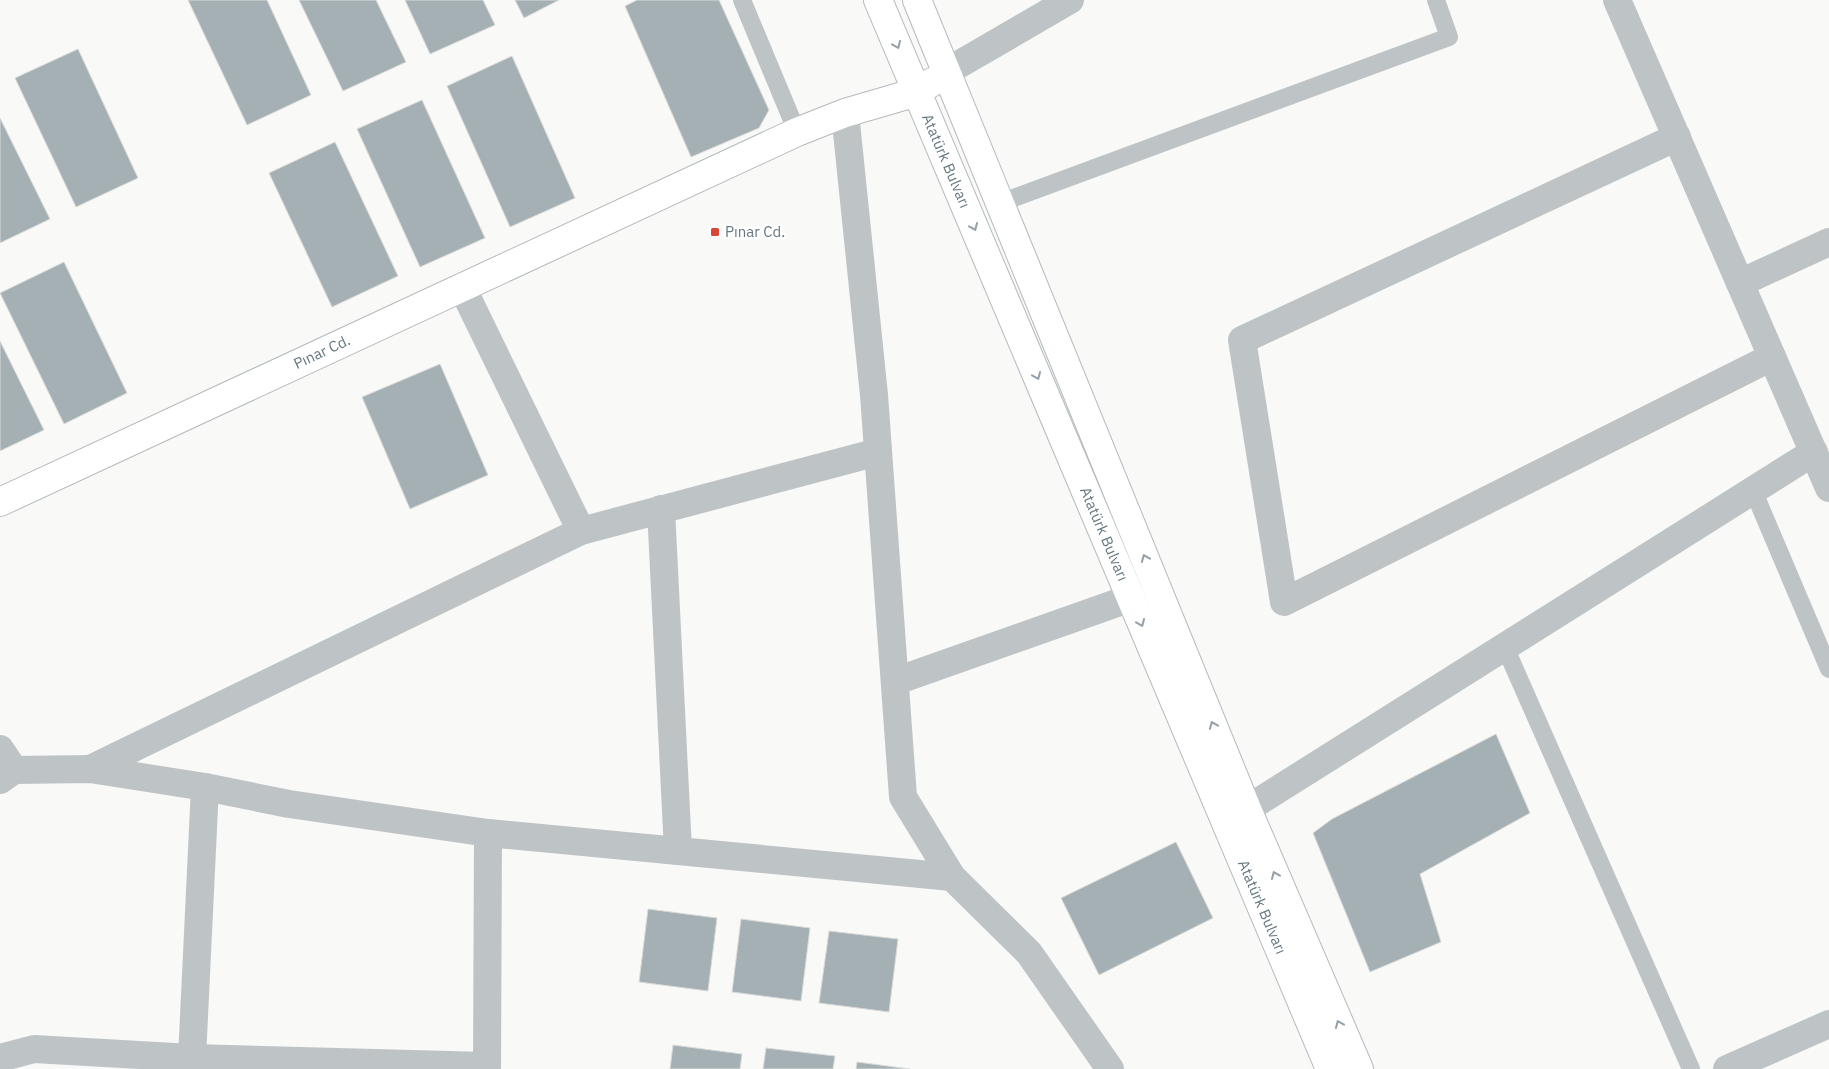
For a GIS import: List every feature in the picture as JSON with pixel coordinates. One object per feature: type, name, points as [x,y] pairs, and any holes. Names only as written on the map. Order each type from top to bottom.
[{"type":"main road","name":"Atatürk Bulvarı","points":[[878,0],[1330,1069]]},
{"type":"main road","name":"Atatürk Bulvarı","points":[[918,0],[1247,809],[1359,1069]]},
{"type":"main road","name":"Pınar Cd.","points":[[0,502],[797,132],[844,113],[917,92],[946,72]]},
{"type":"street","points":[[946,72],[1070,0]]},
{"type":"street","points":[[1627,4],[1677,138],[1829,488]]},
{"type":"street","points":[[844,113],[874,395],[903,797],[952,877],[1029,953],[1110,1069]]},
{"type":"street","points":[[1677,138],[1242,340],[1284,602],[1772,357]]},
{"type":"street","points":[[1740,283],[1829,242]]},
{"type":"street","points":[[462,287],[581,531]]},
{"type":"street","points":[[90,769],[581,531],[878,452]]},
{"type":"street","points":[[1247,809],[1814,452]]},
{"type":"street","points":[[661,509],[678,851]]},
{"type":"street","points":[[896,681],[1131,598]]},
{"type":"street","points":[[4,766],[90,769],[205,787],[289,804],[488,833],[952,877]]},
{"type":"street","points":[[192,1058],[205,787]]},
{"type":"street","points":[[0,1058],[34,1049],[146,1062],[192,1058],[372,1066],[487,1068],[488,833]]},
{"type":"street","points":[[1727,1069],[1829,1024]]},
{"type":"lane","points":[[742,0],[797,132]]},
{"type":"lane","points":[[1000,203],[1448,37],[1436,0]]},
{"type":"lane","points":[[1753,490],[1829,669]]},
{"type":"lane","points":[[1505,647],[1691,1069]]},
{"type":"building","points":[[188,0],[267,0],[311,95],[247,125]]},
{"type":"building","points":[[299,0],[376,0],[406,62],[343,91]]},
{"type":"building","points":[[405,0],[483,0],[495,25],[430,54]]},
{"type":"building","points":[[515,0],[559,0],[524,18]]},
{"type":"building","points":[[637,0],[719,0],[769,110],[759,128],[691,157],[625,6]]},
{"type":"building","points":[[78,49],[138,178],[76,207],[15,78]]},
{"type":"building","points":[[512,56],[575,198],[510,227],[447,86]]},
{"type":"building","points":[[422,100],[485,238],[420,267],[357,129]]},
{"type":"building","points":[[0,118],[50,219],[0,243]]},
{"type":"building","points":[[335,142],[398,276],[332,307],[269,173]]},
{"type":"building","points":[[64,262],[127,393],[64,424],[0,293]]},
{"type":"building","points":[[0,341],[44,430],[0,451]]},
{"type":"building","points":[[440,364],[488,475],[410,509],[362,397]]},
{"type":"building","points":[[1496,734],[1530,813],[1420,874],[1441,942],[1370,972],[1313,833],[1332,819]]},
{"type":"building","points":[[1176,842],[1213,918],[1099,975],[1061,898]]},
{"type":"building","points":[[648,909],[717,918],[708,991],[639,982]]},
{"type":"building","points":[[741,919],[810,928],[801,1001],[732,992]]},
{"type":"building","points":[[829,931],[898,939],[889,1012],[819,1003]]},
{"type":"building","points":[[673,1045],[742,1054],[740,1069],[670,1069]]},
{"type":"building","points":[[766,1048],[835,1056],[833,1069],[763,1069]]},
{"type":"building","points":[[857,1062],[910,1069],[856,1069]]},
{"type":"place","name":"Pınar Cd.","points":[[715,232]]}]
